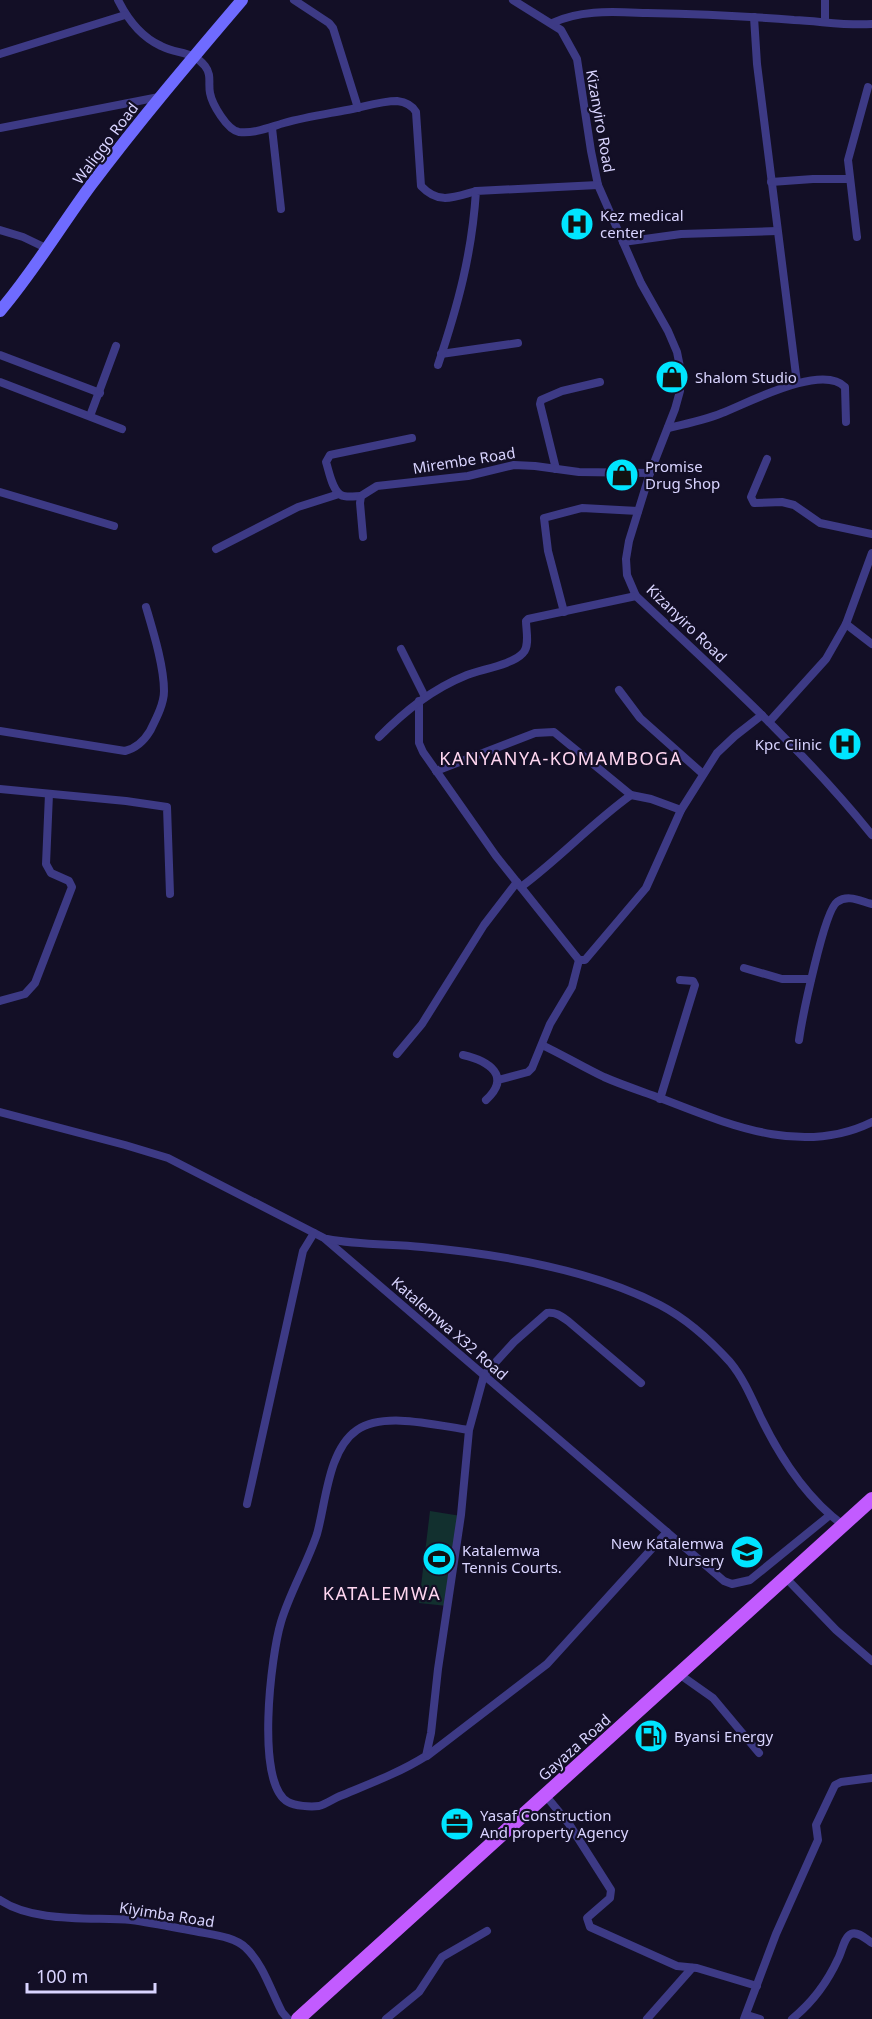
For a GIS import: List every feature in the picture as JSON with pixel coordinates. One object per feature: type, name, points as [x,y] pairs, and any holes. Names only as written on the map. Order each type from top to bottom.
[{"type":"main road","name":"Gayaza Road","points":[[298,2019],[872,1498]]},
{"type":"street","points":[[118,0],[125,15],[148,39],[175,52],[194,55],[208,71],[212,98],[229,127],[239,132],[272,128],[292,121],[396,101],[414,108],[421,186],[428,193],[442,199],[476,190],[598,184]]},
{"type":"street","name":"Waliggo Road","points":[[0,311],[48,249],[135,126],[242,0]]},
{"type":"street","points":[[294,0],[333,28],[358,108]]},
{"type":"street","name":"Kizanyiro Road","points":[[513,0],[561,30],[577,59],[598,184],[641,283],[669,331],[677,352],[681,372],[680,391],[650,473],[626,559],[627,575],[636,596],[762,715],[836,790],[872,836]]},
{"type":"street","points":[[825,0],[825,22]]},
{"type":"street","points":[[552,23],[575,15],[617,12],[872,24]]},
{"type":"street","points":[[0,54],[125,15]]},
{"type":"street","points":[[754,17],[757,64],[797,383]]},
{"type":"street","points":[[857,237],[848,160],[868,87]]},
{"type":"street","points":[[0,128],[159,97]]},
{"type":"street","points":[[272,128],[281,209]]},
{"type":"street","points":[[771,182],[813,178],[850,179]]},
{"type":"street","points":[[438,365],[460,298],[468,264],[476,190]]},
{"type":"street","points":[[0,230],[23,237],[48,249]]},
{"type":"street","points":[[623,243],[681,234],[777,231]]},
{"type":"street","points":[[441,354],[518,343]]},
{"type":"street","points":[[90,416],[116,346]]},
{"type":"street","points":[[0,355],[100,393]]},
{"type":"street","points":[[668,428],[722,413],[797,383],[823,380],[842,384],[847,391],[846,422]]},
{"type":"street","points":[[0,382],[122,429]]},
{"type":"street","points":[[556,469],[540,404],[541,400],[562,391],[600,382]]},
{"type":"street","points":[[363,537],[361,496],[339,494],[326,462],[330,455],[412,438]]},
{"type":"street","points":[[767,459],[750,497],[754,503],[782,502],[794,505],[820,523],[872,534]]},
{"type":"street","name":"Mirembe Road","points":[[361,496],[377,486],[468,476],[514,465],[579,472],[650,473]]},
{"type":"street","points":[[0,492],[114,526]]},
{"type":"street","points":[[216,549],[298,507],[339,494]]},
{"type":"street","points":[[564,612],[548,551],[543,518],[582,508],[638,511]]},
{"type":"street","points":[[769,722],[821,666],[846,624],[871,559]]},
{"type":"street","points":[[379,737],[422,699],[468,675],[498,666],[521,655],[527,647],[526,621],[528,618],[636,596]]},
{"type":"street","points":[[0,730],[125,751],[138,745],[160,710],[164,691],[153,630],[146,607]]},
{"type":"street","points":[[846,624],[872,644]]},
{"type":"street","points":[[401,649],[422,699],[419,743],[423,752],[496,856],[579,960]]},
{"type":"street","points":[[619,690],[640,717],[703,774]]},
{"type":"street","points":[[579,960],[585,960],[641,896],[655,872],[681,810],[720,749],[762,715]]},
{"type":"street","points":[[436,771],[535,733],[554,732],[632,795],[681,810]]},
{"type":"street","points":[[0,789],[167,807],[170,894]]},
{"type":"street","points":[[0,1001],[25,994],[35,983],[72,887],[69,881],[51,873],[46,864],[49,794]]},
{"type":"street","points":[[397,1054],[422,1024],[484,925],[519,884],[543,871],[614,807],[632,795]]},
{"type":"street","points":[[799,1040],[811,979],[826,922],[833,905],[848,897],[872,904]]},
{"type":"street","points":[[498,1080],[528,1072],[532,1068],[550,1024],[572,987],[579,960]]},
{"type":"street","points":[[744,968],[782,979],[811,979]]},
{"type":"street","points":[[660,1099],[695,985],[693,981],[680,980]]},
{"type":"street","points":[[542,1045],[604,1077],[728,1125],[767,1135],[813,1137],[843,1134],[872,1122]]},
{"type":"street","points":[[463,1055],[487,1063],[493,1069],[498,1080],[495,1092],[486,1100]]},
{"type":"street","name":"Katalemwa X32 Road","points":[[0,1112],[168,1158],[324,1238],[716,1575],[732,1584],[741,1583],[760,1573],[830,1515]]},
{"type":"street","points":[[247,1504],[303,1251],[314,1233]]},
{"type":"street","points":[[324,1238],[342,1242],[421,1247],[539,1266],[580,1275],[660,1305],[700,1333],[733,1366],[783,1458],[814,1501],[843,1524]]},
{"type":"street","points":[[426,1756],[461,1515],[469,1430],[484,1375],[514,1342],[547,1313],[552,1312],[568,1321],[641,1383]]},
{"type":"street","points":[[469,1430],[404,1421],[374,1423],[358,1430],[344,1443],[333,1468],[316,1535],[280,1623],[272,1674],[267,1715],[269,1747],[275,1786],[279,1796],[290,1803],[319,1806],[411,1766],[426,1756],[547,1664],[667,1532]]},
{"type":"street","points":[[785,1577],[836,1630],[872,1661]]},
{"type":"street","points":[[679,1674],[713,1698],[759,1753]]},
{"type":"street","points":[[760,2019],[746,2017],[776,1934],[818,1840],[816,1825],[832,1788],[841,1782],[872,1778]]},
{"type":"street","points":[[546,1796],[569,1824],[611,1890],[610,1898],[587,1917],[590,1927],[677,1966],[757,1986]]},
{"type":"street","name":"Kiyimba Road","points":[[1,1902],[61,1917],[134,1921],[218,1935],[234,1940],[254,1956],[282,2012],[288,2019]]},
{"type":"street","points":[[386,2019],[419,1992],[442,1957],[487,1931]]},
{"type":"street","points":[[792,2019],[820,1992],[837,1962],[847,1937],[852,1933],[857,1933],[872,1942]]},
{"type":"street","points":[[647,2019],[692,1968]]},
{"type":"green space","name":"Katalemwa Tennis Courts.","points":[[430,1511],[461,1516],[447,1606],[419,1603]]},
{"type":"place","name":"Kez medical center","points":[[577,224]]},
{"type":"place","name":"Shalom Studio","points":[[672,377]]},
{"type":"place","name":"Promise Drug Shop","points":[[622,475]]},
{"type":"place","name":"Kpc Clinic","points":[[845,744]]},
{"type":"place","name":"New Katalemwa Nursery","points":[[747,1552]]},
{"type":"place","name":"Katalemwa Tennis Courts.","points":[[439,1559]]},
{"type":"place","name":"Byansi Energy","points":[[651,1736]]},
{"type":"place","name":"Yasaf Construction And property Agency","points":[[457,1824]]},
{"type":"district","name":"KANYANYA-KOMAMBOGA","points":[[561,758]]},
{"type":"district","name":"KATALEMWA","points":[[382,1593]]}]
